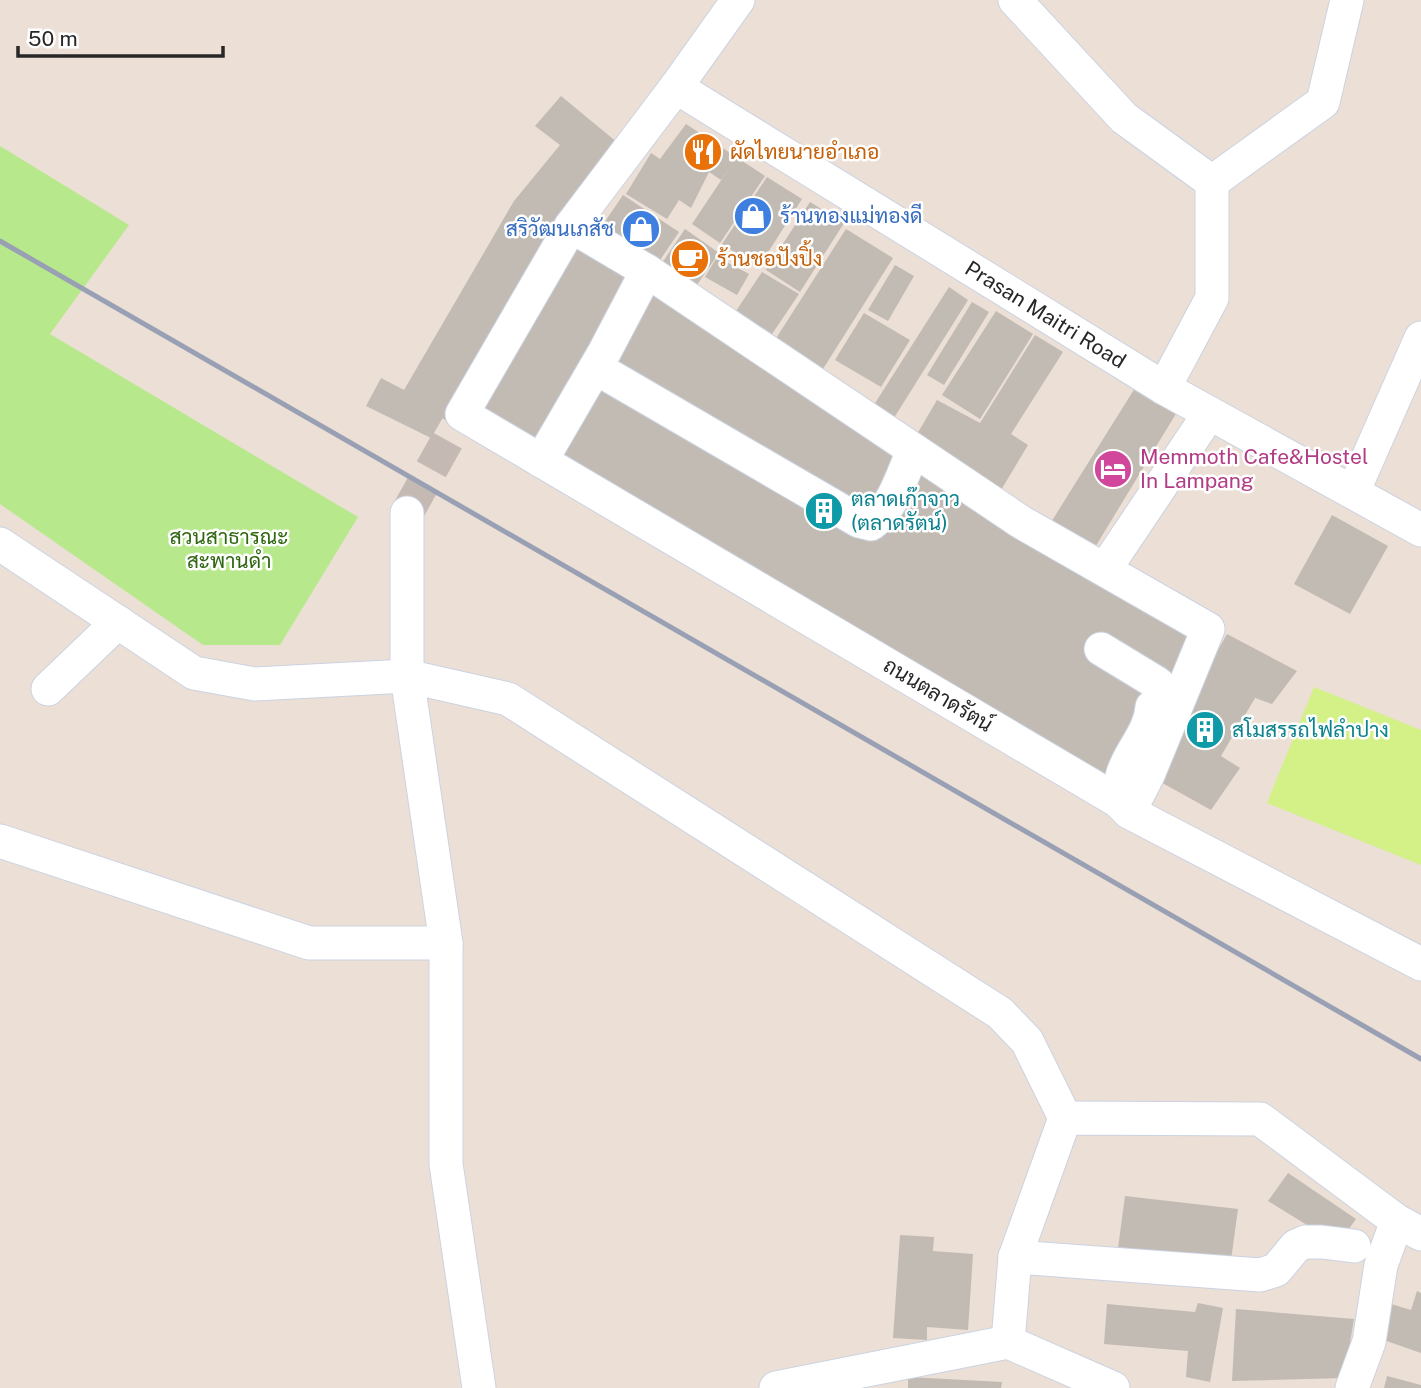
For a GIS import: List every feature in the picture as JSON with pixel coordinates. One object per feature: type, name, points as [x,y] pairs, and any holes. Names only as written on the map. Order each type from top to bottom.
[{"type":"street","points":[[738,0],[571,226],[647,271],[1021,522],[1208,629],[1149,775],[1124,807]]},
{"type":"street","points":[[1015,0],[1124,118],[1212,182]]},
{"type":"street","points":[[1212,182],[1323,102],[1347,0]]},
{"type":"street","name":"Prasan Maitri Road","points":[[676,87],[1164,388],[1421,530]]},
{"type":"street","points":[[1164,388],[1212,298],[1212,182]]},
{"type":"street","name":"ถนนตลาดรัตน์","points":[[571,226],[462,414],[1124,807],[1421,964]]},
{"type":"street","points":[[541,461],[596,368],[647,271]]},
{"type":"street","points":[[1353,492],[1421,338]]},
{"type":"street","points":[[596,368],[859,521],[871,524],[880,517],[888,506],[913,451]]},
{"type":"street","points":[[1105,569],[1209,414]]},
{"type":"street","points":[[407,513],[407,676],[446,943],[446,1164],[480,1388]]},
{"type":"street","points":[[0,544],[194,673],[254,684],[407,676],[508,699],[1000,1013],[1027,1041],[1065,1118],[1016,1257],[1008,1342]]},
{"type":"street","points":[[48,689],[118,622]]},
{"type":"street","points":[[1101,649],[1157,683],[1164,692],[1164,698],[1152,707],[1151,720],[1144,737],[1123,772],[1124,807]]},
{"type":"street","points":[[0,841],[309,943],[446,943]]},
{"type":"street","points":[[1065,1118],[1260,1119],[1409,1227],[1381,1265],[1369,1342],[1352,1388]]},
{"type":"street","points":[[1016,1257],[1260,1275],[1276,1270],[1296,1246],[1305,1242],[1354,1246]]},
{"type":"street","points":[[786,1387],[1008,1342],[1113,1388]]},
{"type":"green space","name":"สวนสาธารณะ สะพานดำ","points":[[0,146],[129,225],[50,334],[358,517],[280,645],[203,645],[0,504]]},
{"type":"green space","points":[[1314,687],[1421,730],[1421,865],[1267,803]]},
{"type":"building","points":[[561,96],[618,143],[561,216],[431,438],[366,406],[381,378],[404,390],[514,201],[560,145],[535,126]]},
{"type":"building","points":[[686,124],[765,176],[720,243],[692,224],[732,164],[721,180],[709,172],[691,208],[679,200],[667,219],[626,194],[651,153],[660,159]]},
{"type":"building","points":[[767,177],[802,199],[758,268],[722,244]]},
{"type":"building","name":"สริวัฒนเภสัช","points":[[623,195],[679,232],[658,263],[602,226]]},
{"type":"building","points":[[810,202],[844,223],[800,292],[766,270]]},
{"type":"building","name":"ตลาดเก๊าจาว (ตลาดรัตน์)","points":[[571,226],[913,441],[937,400],[980,423],[1035,335],[1063,352],[1011,434],[1028,445],[998,495],[1048,527],[1135,388],[1177,412],[1091,554],[1208,629],[1098,790],[462,414]]},
{"type":"building","name":"ร้านชอปังปิ้ง","points":[[685,229],[719,253],[694,289],[660,266]]},
{"type":"building","points":[[846,229],[893,258],[823,369],[775,340]]},
{"type":"building","points":[[717,257],[749,274],[737,295],[705,277]]},
{"type":"building","points":[[895,265],[914,276],[888,321],[868,310]]},
{"type":"building","points":[[762,272],[799,294],[768,340],[732,317]]},
{"type":"building","points":[[949,287],[968,300],[892,421],[872,408]]},
{"type":"building","points":[[972,302],[989,312],[944,385],[927,375]]},
{"type":"building","points":[[996,311],[1033,334],[980,419],[942,395]]},
{"type":"building","points":[[864,313],[910,340],[881,387],[835,360]]},
{"type":"building","points":[[1332,515],[1388,546],[1350,614],[1294,584]]},
{"type":"building","name":"สโมสรรถไฟลำปาง","points":[[1227,634],[1297,671],[1272,704],[1255,698],[1221,756],[1240,768],[1211,810],[1148,775]]},
{"type":"building","points":[[1288,1173],[1356,1219],[1338,1244],[1268,1201]]},
{"type":"building","points":[[1125,1196],[1238,1209],[1231,1260],[1118,1248]]},
{"type":"building","points":[[900,1235],[934,1237],[933,1251],[973,1254],[968,1330],[927,1327],[927,1340],[893,1338]]},
{"type":"building","points":[[1417,1291],[1421,1293],[1421,1353],[1381,1339],[1391,1304],[1411,1310]]},
{"type":"building","points":[[1198,1303],[1223,1308],[1210,1382],[1186,1377],[1188,1351],[1104,1344],[1107,1304],[1195,1312]]},
{"type":"building","points":[[1236,1309],[1354,1319],[1344,1378],[1232,1381]]},
{"type":"building","points":[[1387,1376],[1421,1385],[1421,1388],[1384,1388]]},
{"type":"building","points":[[908,1377],[1002,1382],[1001,1388],[908,1388]]},
{"type":"tunnel","points":[[407,513],[462,414]]},
{"type":"railway","points":[[0,241],[1421,1059]]},
{"type":"place","name":"ผัดไทยนายอำเภอ","points":[[703,152]]},
{"type":"place","name":"ร้านทองแม่ทองดี","points":[[753,216]]},
{"type":"place","name":"สริวัฒนเภสัช","points":[[641,229]]},
{"type":"place","name":"ร้านชอปังปิ้ง","points":[[690,259]]},
{"type":"place","name":"Memmoth Cafe&Hostel In Lampang","points":[[1113,469]]},
{"type":"place","name":"ตลาดเก๊าจาว (ตลาดรัตน์)","points":[[824,511]]},
{"type":"place","name":"สโมสรรถไฟลำปาง","points":[[1205,730]]}]
